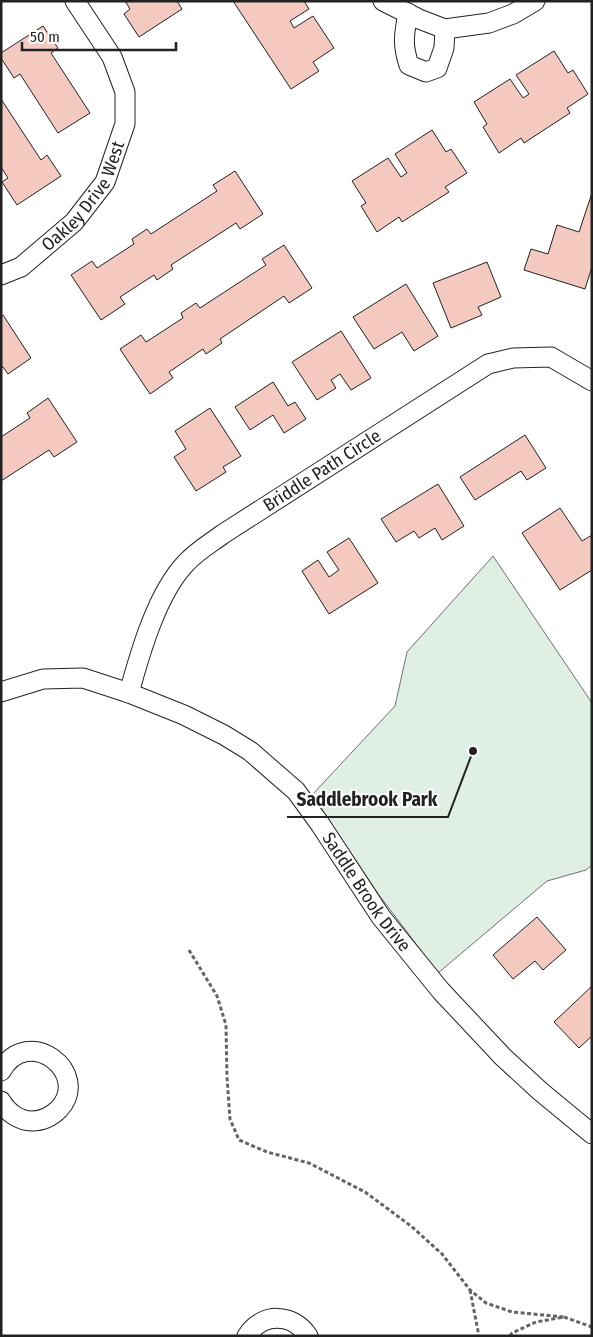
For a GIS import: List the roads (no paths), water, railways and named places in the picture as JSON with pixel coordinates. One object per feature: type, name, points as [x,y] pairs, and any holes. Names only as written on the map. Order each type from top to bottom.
[{"type":"street","name":"Oakley Drive West","points":[[1,275],[21,267],[74,222],[105,182],[125,124],[125,92],[112,57],[75,1]]},
{"type":"street","points":[[383,1],[445,29],[489,23],[513,14],[535,1]]},
{"type":"street","points":[[414,16],[404,34],[404,50],[409,65],[426,72],[437,68],[444,48],[445,29]]},
{"type":"street","name":"Briddle Path Circle","points":[[129,694],[139,654],[167,588],[185,564],[223,534],[488,364],[512,358],[551,357],[592,381]]},
{"type":"street","name":"Saddle Brook Drive","points":[[1,692],[42,678],[83,678],[184,715],[224,735],[250,751],[296,791],[320,824],[381,918],[441,991],[503,1057],[540,1091],[592,1134]]},
{"type":"street","points":[[1,1071],[8,1061],[15,1056],[23,1052],[37,1051],[56,1060],[66,1077],[66,1098],[50,1116],[44,1119],[29,1120],[5,1113]]},
{"type":"street","points":[[247,1336],[260,1323],[276,1318],[294,1322],[308,1336]]},
{"type":"place","name":"Saddlebrook Park","points":[[473,751]]}]
